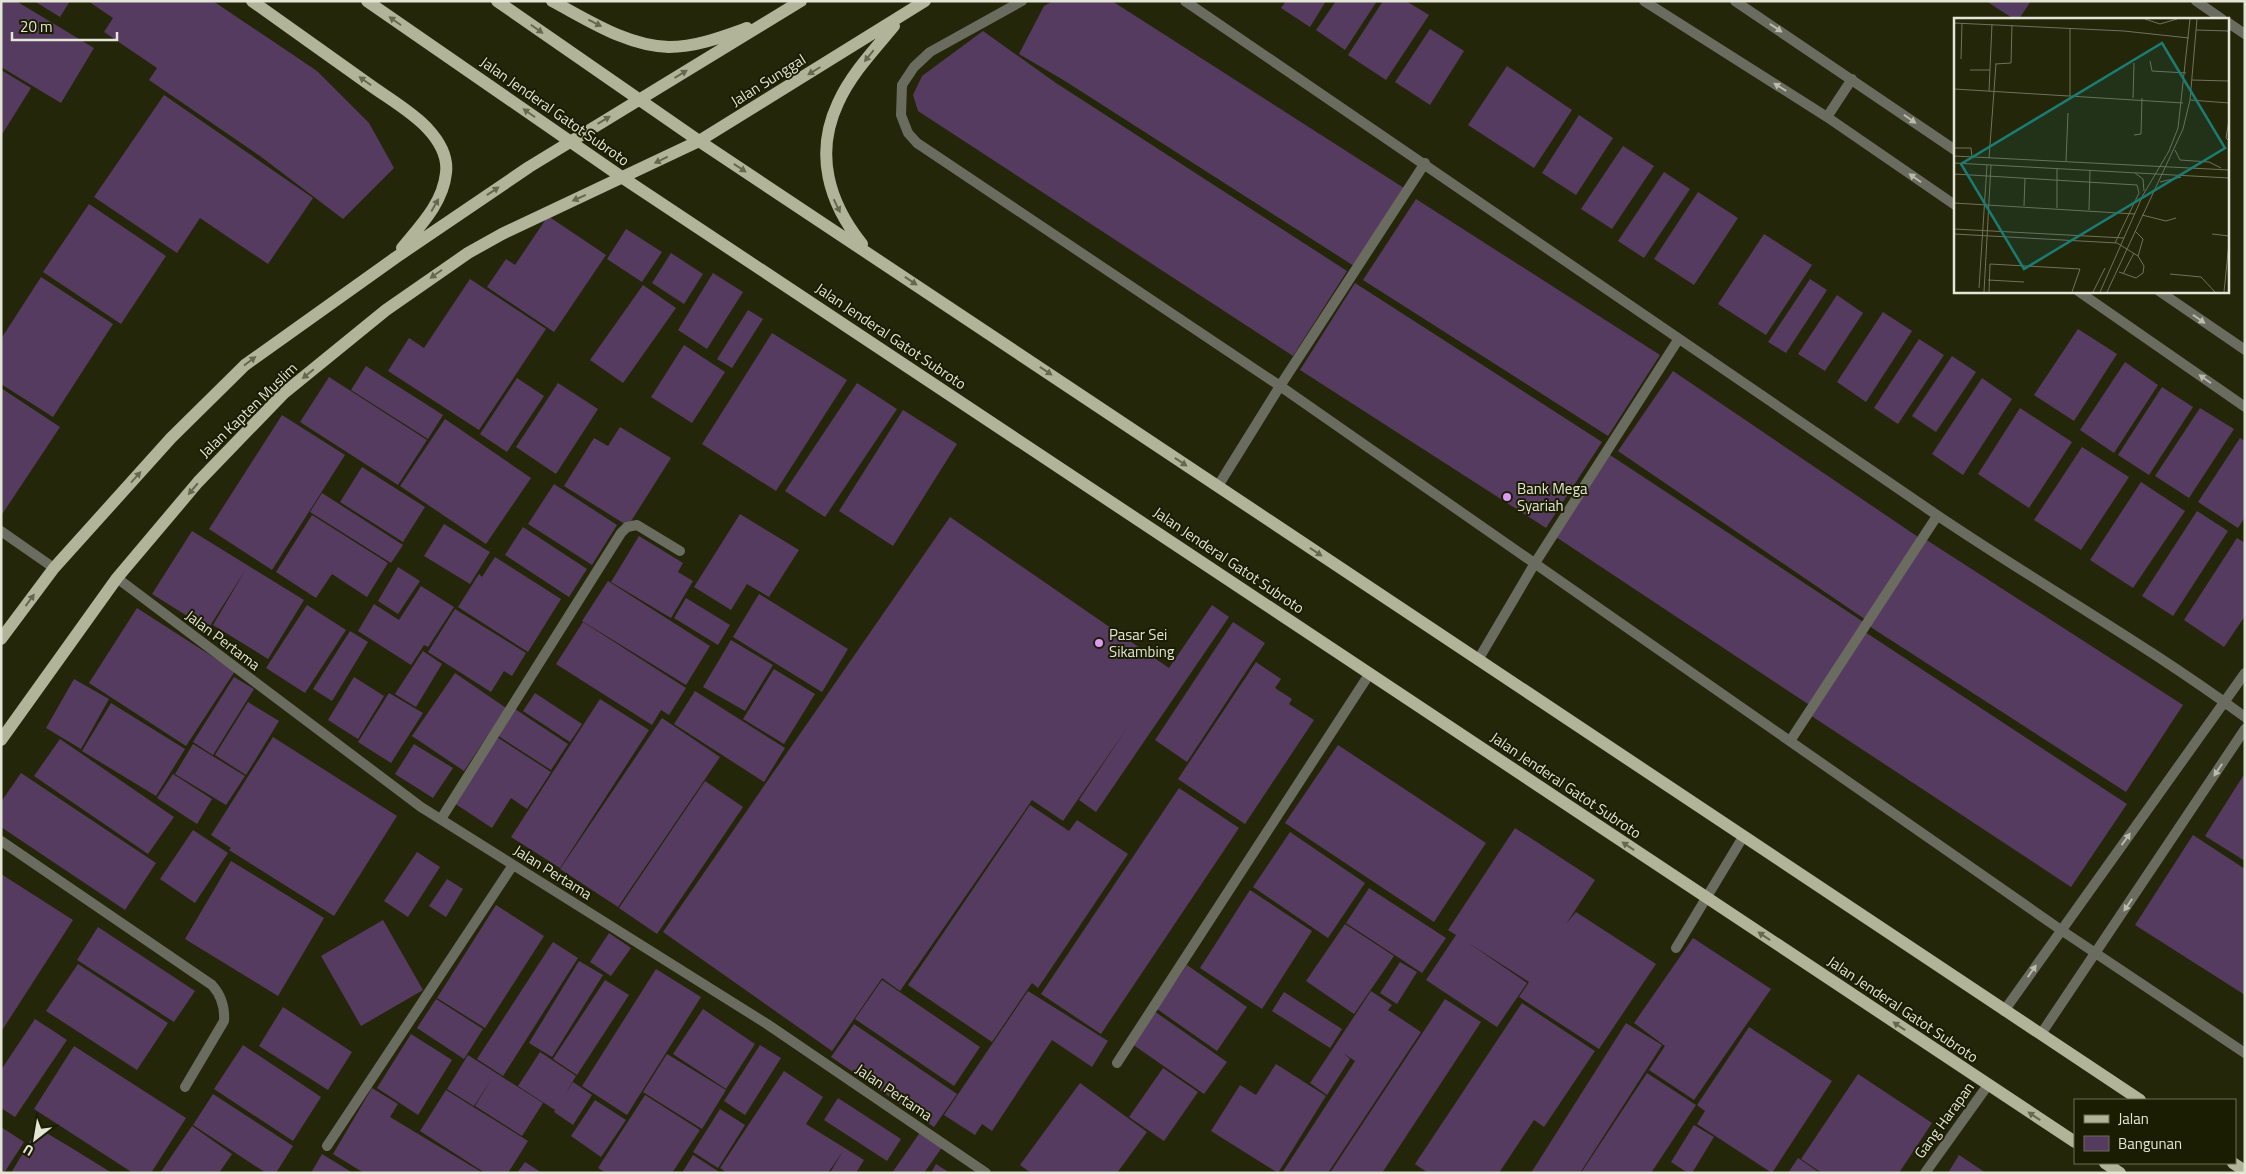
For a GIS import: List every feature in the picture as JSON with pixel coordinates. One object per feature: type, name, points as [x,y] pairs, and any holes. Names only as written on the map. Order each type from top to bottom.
[{"type":"main road","points":[[252,1],[397,104],[428,128],[440,145],[446,160],[446,174],[442,191],[434,207],[395,258]]},
{"type":"main road","name":"Jalan Jenderal Gatot Subroto","points":[[367,1],[624,178],[2074,1141]]},
{"type":"main road","points":[[497,1],[700,141],[2138,1099]]},
{"type":"main road","points":[[552,1],[633,40],[670,47],[720,38],[774,19]]},
{"type":"main road","points":[[569,141],[774,19],[800,1]]},
{"type":"main road","name":"Jalan Sunggal","points":[[624,178],[700,141],[925,1]]},
{"type":"main road","points":[[870,254],[851,230],[832,195],[826,165],[827,147],[838,104],[850,81],[900,18]]},
{"type":"main road","name":"Jalan Kapten Muslim","points":[[1,639],[54,568],[171,438],[246,364],[395,258],[569,141]]},
{"type":"main road","name":"Jalan Kapten Muslim","points":[[1,740],[117,578],[198,482],[284,393],[386,310],[468,253],[502,234],[624,178]]},
{"type":"main road","points":[[2106,1164],[2120,1173]]},
{"type":"main road","points":[[2234,1164],[2245,1171]]},
{"type":"street","points":[[1022,1],[930,52],[914,67],[902,85],[901,115],[908,133],[917,144],[1280,386],[2061,930],[2097,952],[2245,1053]]},
{"type":"street","points":[[1185,1],[1425,163],[1678,340],[1937,516],[2245,717]]},
{"type":"street","points":[[1644,1],[1827,117],[1954,204]]},
{"type":"street","points":[[1735,1],[1954,149]]},
{"type":"street","points":[[2196,1],[2221,18]]},
{"type":"street","points":[[2228,23],[2245,34]]},
{"type":"street","points":[[1827,117],[1852,79]]},
{"type":"street","points":[[1218,486],[1280,386],[1425,163]]},
{"type":"street","points":[[2079,292],[2245,407]]},
{"type":"street","points":[[2160,292],[2245,350]]},
{"type":"street","points":[[1478,660],[1535,563],[1678,340]]},
{"type":"street","points":[[1790,741],[1937,516]]},
{"type":"street","points":[[440,819],[621,533],[628,527],[637,524],[680,551]]},
{"type":"street","points":[[1,531],[54,568]]},
{"type":"street","name":"Jalan Pertama","points":[[117,578],[440,819],[767,1024],[986,1173]]},
{"type":"street","points":[[1117,1063],[1370,673]]},
{"type":"street","points":[[2004,1011],[2245,673]]},
{"type":"street","points":[[2041,1034],[2245,729]]},
{"type":"street","points":[[1676,948],[1743,837]]},
{"type":"street","points":[[1,842],[212,985],[218,992],[225,1013],[224,1021],[184,1087]]},
{"type":"street","points":[[327,1146],[514,865]]},
{"type":"street","name":"Gang Harapan","points":[[1925,1173],[1988,1085]]},
{"type":"building","points":[[1,1],[16,1],[94,48],[61,103],[1,67]]},
{"type":"building","points":[[34,1],[70,1],[60,17]]},
{"type":"building","points":[[88,1],[213,1],[317,71],[369,123],[394,168],[343,219],[260,156],[149,80],[157,68],[104,32],[113,18]]},
{"type":"building","points":[[1053,1],[1112,1],[1404,188],[1354,266],[1065,81],[1019,54],[1044,6]]},
{"type":"building","points":[[1286,1],[1326,1],[1310,27],[1281,8]]},
{"type":"building","points":[[1336,1],[1377,1],[1345,50],[1316,30]]},
{"type":"building","points":[[1383,1],[1406,1],[1429,15],[1386,80],[1348,55]]},
{"type":"building","points":[[1990,1],[2031,1],[2020,18],[2012,18],[1989,3]]},
{"type":"building","points":[[1430,29],[1464,51],[1430,105],[1395,82]]},
{"type":"building","points":[[983,31],[1056,83],[1347,271],[1293,356],[918,111],[913,95],[922,76]]},
{"type":"building","points":[[1507,66],[1572,110],[1534,168],[1468,125]]},
{"type":"building","points":[[1,70],[31,88],[1,136]]},
{"type":"building","points":[[164,95],[313,198],[268,264],[200,218],[177,253],[94,197]]},
{"type":"building","points":[[1579,115],[1613,138],[1576,195],[1542,173]]},
{"type":"building","points":[[1623,146],[1654,166],[1612,229],[1581,209]]},
{"type":"building","points":[[1664,172],[1690,189],[1644,258],[1618,241]]},
{"type":"building","points":[[1698,192],[1738,218],[1694,285],[1654,259]]},
{"type":"building","points":[[1416,199],[1660,355],[1608,436],[1363,280]]},
{"type":"building","points":[[89,204],[166,256],[121,324],[43,272]]},
{"type":"building","points":[[548,216],[606,255],[554,332],[487,287],[506,259],[515,265]]},
{"type":"building","points":[[626,229],[662,252],[642,282],[607,259]]},
{"type":"building","points":[[1764,234],[1812,265],[1766,335],[1718,304]]},
{"type":"building","points":[[671,253],[703,274],[684,304],[652,283]]},
{"type":"building","points":[[713,273],[743,292],[707,349],[678,330]]},
{"type":"building","points":[[41,277],[113,324],[53,417],[1,384],[1,339]]},
{"type":"building","points":[[470,279],[546,329],[479,430],[388,371],[409,338],[424,348]]},
{"type":"building","points":[[1810,279],[1827,290],[1786,353],[1768,342]]},
{"type":"building","points":[[1355,283],[1602,442],[1546,528],[1300,370]]},
{"type":"building","points":[[643,285],[676,308],[623,383],[590,360]]},
{"type":"building","points":[[1837,295],[1863,313],[1825,371],[1798,354]]},
{"type":"building","points":[[748,310],[763,319],[732,368],[717,359]]},
{"type":"building","points":[[1883,312],[1912,331],[1866,402],[1837,382]]},
{"type":"building","points":[[2078,329],[2117,354],[2074,421],[2034,395]]},
{"type":"building","points":[[772,333],[847,380],[776,491],[702,444]]},
{"type":"building","points":[[1919,339],[1944,355],[1898,424],[1874,408]]},
{"type":"building","points":[[684,345],[725,372],[692,423],[651,397]]},
{"type":"building","points":[[1952,356],[1976,372],[1936,432],[1912,416]]},
{"type":"building","points":[[2125,362],[2158,385],[2114,453],[2080,430]]},
{"type":"building","points":[[366,366],[443,415],[428,439],[351,390]]},
{"type":"building","points":[[1673,371],[1921,539],[1866,620],[1618,451]]},
{"type":"building","points":[[329,377],[427,440],[398,485],[300,422]]},
{"type":"building","points":[[517,378],[544,396],[507,452],[480,434]]},
{"type":"building","points":[[1982,378],[2012,399],[1963,475],[1932,454]]},
{"type":"building","points":[[558,383],[598,409],[556,474],[516,447]]},
{"type":"building","points":[[857,383],[897,409],[825,517],[785,491]]},
{"type":"building","points":[[2162,387],[2193,407],[2149,475],[2118,455]]},
{"type":"building","points":[[1,388],[60,427],[1,516]]},
{"type":"building","points":[[2020,408],[2072,442],[2029,508],[1978,474]]},
{"type":"building","points":[[2200,408],[2234,429],[2189,498],[2155,476]]},
{"type":"building","points":[[903,410],[957,444],[893,546],[839,511]]},
{"type":"building","points":[[282,415],[345,455],[272,570],[209,529]]},
{"type":"building","points":[[445,419],[531,478],[486,544],[400,486]]},
{"type":"building","points":[[620,427],[671,458],[628,526],[564,486],[594,438],[608,446]]},
{"type":"building","points":[[2240,438],[2245,441],[2245,517],[2238,528],[2198,502]]},
{"type":"building","points":[[2082,447],[2129,477],[2081,550],[2034,520]]},
{"type":"building","points":[[1607,453],[1865,623],[1811,706],[1553,535]]},
{"type":"building","points":[[362,467],[425,507],[403,542],[340,502]]},
{"type":"building","points":[[2141,482],[2185,511],[2133,588],[2090,560]]},
{"type":"building","points":[[554,484],[617,525],[592,565],[528,524]]},
{"type":"building","points":[[322,493],[403,545],[391,563],[310,512]]},
{"type":"building","points":[[2197,511],[2228,531],[2173,616],[2142,596]]},
{"type":"building","points":[[740,514],[799,550],[769,597],[747,584],[731,610],[694,587]]},
{"type":"building","points":[[312,515],[388,563],[367,597],[332,574],[316,598],[276,572]]},
{"type":"building","points":[[950,517],[1169,668],[1212,605],[1229,617],[1096,812],[1079,800],[1129,725],[1063,821],[1032,800],[900,991],[882,978],[832,1051],[663,932]]},
{"type":"building","points":[[444,524],[490,552],[470,584],[424,556]]},
{"type":"building","points":[[523,527],[587,569],[569,597],[505,555]]},
{"type":"building","points":[[192,531],[304,600],[268,659],[213,625],[246,569],[208,629],[152,594]]},
{"type":"building","points":[[639,536],[683,563],[678,572],[693,581],[671,618],[611,582]]},
{"type":"building","points":[[2237,538],[2245,543],[2245,616],[2224,647],[2184,620]]},
{"type":"building","points":[[1925,539],[2183,705],[2126,792],[1869,626]]},
{"type":"building","points":[[495,557],[561,599],[528,652],[458,607],[479,574],[482,577]]},
{"type":"building","points":[[398,567],[420,581],[398,614],[378,601]]},
{"type":"building","points":[[608,581],[710,646],[686,685],[582,621]]},
{"type":"building","points":[[421,586],[454,607],[428,647],[424,645],[411,665],[358,631],[374,604],[399,620]]},
{"type":"building","points":[[759,594],[848,649],[822,692],[733,637]]},
{"type":"building","points":[[686,598],[730,625],[718,645],[674,618]]},
{"type":"building","points":[[307,605],[346,630],[305,693],[266,668]]},
{"type":"building","points":[[137,608],[235,671],[186,746],[89,683]]},
{"type":"building","points":[[455,609],[526,653],[512,676],[504,671],[491,692],[428,652]]},
{"type":"building","points":[[583,622],[686,688],[669,715],[661,710],[652,725],[556,664]]},
{"type":"building","points":[[1233,622],[1265,643],[1187,762],[1155,740]]},
{"type":"building","points":[[350,631],[368,642],[332,701],[313,689]]},
{"type":"building","points":[[1865,632],[2127,804],[2071,887],[1810,715]]},
{"type":"building","points":[[731,640],[773,665],[745,711],[703,687]]},
{"type":"building","points":[[423,651],[442,664],[416,707],[395,694]]},
{"type":"building","points":[[1256,662],[1281,679],[1275,688],[1292,699],[1289,704],[1314,720],[1245,824],[1178,779]]},
{"type":"building","points":[[774,669],[815,694],[784,744],[743,719]]},
{"type":"building","points":[[455,673],[506,708],[464,771],[412,736]]},
{"type":"building","points":[[234,677],[254,689],[213,755],[193,742]]},
{"type":"building","points":[[354,677],[384,696],[358,739],[328,720]]},
{"type":"building","points":[[74,679],[109,699],[81,749],[46,728]]},
{"type":"building","points":[[695,691],[785,748],[764,782],[674,724]]},
{"type":"building","points":[[389,693],[423,713],[391,763],[358,742]]},
{"type":"building","points":[[535,693],[582,724],[570,742],[523,711]]},
{"type":"building","points":[[600,699],[649,730],[560,868],[511,837]]},
{"type":"building","points":[[248,702],[279,721],[246,775],[215,755]]},
{"type":"building","points":[[111,703],[185,749],[156,796],[82,751]]},
{"type":"building","points":[[515,709],[568,744],[551,770],[497,735]]},
{"type":"building","points":[[662,718],[720,757],[618,907],[560,869]]},
{"type":"building","points":[[273,737],[397,816],[334,916],[229,850],[231,848],[211,835]]},
{"type":"building","points":[[497,737],[551,772],[527,809],[511,798],[492,828],[454,803]]},
{"type":"building","points":[[60,739],[174,817],[148,854],[34,776]]},
{"type":"building","points":[[193,744],[245,776],[226,805],[175,774]]},
{"type":"building","points":[[414,744],[453,768],[433,798],[395,774]]},
{"type":"building","points":[[1338,745],[1486,843],[1434,922],[1285,823]]},
{"type":"building","points":[[21,773],[156,863],[125,910],[1,827],[1,802]]},
{"type":"building","points":[[2245,773],[2245,861],[2205,836]]},
{"type":"building","points":[[173,774],[212,799],[197,824],[157,798]]},
{"type":"building","points":[[705,781],[743,807],[657,934],[619,908]]},
{"type":"building","points":[[1179,788],[1239,828],[1101,1034],[1041,994]]},
{"type":"building","points":[[1030,805],[1069,831],[1077,820],[1128,854],[1038,988],[1032,983],[992,1042],[908,985]]},
{"type":"building","points":[[1515,828],[1595,880],[1566,924],[1576,912],[1656,964],[1599,1049],[1519,997],[1529,982],[1467,942],[1527,983],[1497,1027],[1426,980],[1456,935],[1448,930]]},
{"type":"building","points":[[193,830],[228,853],[195,903],[160,879]]},
{"type":"building","points":[[1290,832],[1365,883],[1328,938],[1253,887]]},
{"type":"building","points":[[2193,835],[2245,869],[2245,995],[2135,925]]},
{"type":"building","points":[[417,852],[440,867],[408,917],[384,901]]},
{"type":"building","points":[[231,861],[324,918],[278,996],[185,939]]},
{"type":"building","points":[[1,874],[73,920],[1,1032]]},
{"type":"building","points":[[447,879],[463,889],[446,917],[429,906]]},
{"type":"building","points":[[1369,888],[1446,938],[1422,973],[1346,923]]},
{"type":"building","points":[[1250,890],[1312,931],[1262,1009],[1200,968]]},
{"type":"building","points":[[496,905],[544,936],[485,1028],[437,998]]},
{"type":"building","points":[[383,920],[423,990],[361,1026],[321,956]]},
{"type":"building","points":[[1345,924],[1394,956],[1354,1014],[1306,981]]},
{"type":"building","points":[[98,927],[195,991],[174,1022],[77,960]]},
{"type":"building","points":[[609,933],[631,948],[611,976],[590,962]]},
{"type":"building","points":[[1693,938],[1771,989],[1694,1100],[1649,1070],[1665,1046],[1634,1023]]},
{"type":"building","points":[[553,942],[578,958],[503,1076],[477,1059]]},
{"type":"building","points":[[579,961],[603,975],[552,1057],[529,1043]]},
{"type":"building","points":[[1400,962],[1417,972],[1397,1004],[1380,993]]},
{"type":"building","points":[[78,964],[168,1023],[137,1070],[46,1011]]},
{"type":"building","points":[[1187,965],[1247,1007],[1217,1051],[1157,1009]]},
{"type":"building","points":[[656,969],[701,997],[627,1115],[582,1086]]},
{"type":"building","points":[[605,980],[629,995],[577,1075],[553,1059]]},
{"type":"building","points":[[882,980],[980,1047],[954,1086],[855,1019]]},
{"type":"building","points":[[1028,991],[1108,1041],[1092,1067],[1052,1040],[992,1131],[982,1124],[975,1135],[944,1115]]},
{"type":"building","points":[[1371,991],[1392,1005],[1388,1010],[1421,1032],[1328,1173],[1282,1173],[1355,1061],[1343,1053],[1350,1059],[1327,1095],[1310,1083]]},
{"type":"building","points":[[1284,992],[1342,1029],[1330,1048],[1272,1011]]},
{"type":"building","points":[[436,999],[483,1029],[464,1059],[417,1028]]},
{"type":"building","points":[[1445,999],[1481,1022],[1386,1167],[1382,1173],[1330,1173]]},
{"type":"building","points":[[1522,1003],[1595,1051],[1544,1127],[1534,1120],[1499,1173],[1428,1173],[1415,1164]]},
{"type":"building","points":[[283,1007],[352,1052],[328,1090],[259,1046]]},
{"type":"building","points":[[703,1009],[755,1044],[726,1089],[673,1054]]},
{"type":"building","points":[[1154,1011],[1227,1062],[1204,1094],[1132,1044]]},
{"type":"building","points":[[35,1019],[67,1040],[15,1117],[1,1108],[1,1070]]},
{"type":"building","points":[[1626,1023],[1662,1045],[1580,1173],[1531,1173]]},
{"type":"building","points":[[854,1024],[957,1094],[934,1127],[831,1057]]},
{"type":"building","points":[[1749,1027],[1832,1081],[1772,1173],[1697,1124],[1705,1111],[1697,1105]]},
{"type":"building","points":[[411,1034],[452,1060],[418,1115],[377,1088]]},
{"type":"building","points":[[243,1045],[321,1097],[293,1141],[214,1089]]},
{"type":"building","points":[[760,1045],[781,1058],[745,1115],[724,1101]]},
{"type":"building","points":[[74,1046],[186,1118],[151,1173],[133,1173],[34,1109]]},
{"type":"building","points":[[540,1052],[576,1076],[564,1096],[573,1082],[592,1095],[573,1125],[554,1112],[555,1110],[518,1086]]},
{"type":"building","points":[[667,1054],[726,1090],[702,1129],[643,1092]]},
{"type":"building","points":[[468,1055],[543,1103],[522,1136],[475,1106],[492,1078],[474,1106],[447,1089]]},
{"type":"building","points":[[1276,1064],[1326,1096],[1278,1173],[1211,1131],[1240,1085],[1256,1095]]},
{"type":"building","points":[[1163,1068],[1198,1092],[1164,1141],[1129,1117]]},
{"type":"building","points":[[784,1071],[823,1097],[806,1124],[864,1160],[856,1173],[830,1173],[843,1151],[828,1173],[727,1173],[720,1168]]},
{"type":"building","points":[[1647,1073],[1696,1105],[1651,1173],[1581,1173]]},
{"type":"building","points":[[1858,1074],[1932,1123],[1899,1173],[1822,1173],[1801,1159]]},
{"type":"building","points":[[1080,1083],[1147,1132],[1117,1173],[1031,1173],[1020,1165]]},
{"type":"building","points":[[372,1088],[398,1104],[390,1117],[483,1173],[364,1173],[333,1154]]},
{"type":"building","points":[[446,1090],[528,1141],[508,1173],[485,1173],[420,1131]]},
{"type":"building","points":[[213,1094],[293,1146],[276,1173],[266,1173],[193,1125]]},
{"type":"building","points":[[645,1095],[700,1130],[672,1173],[606,1173],[598,1168]]},
{"type":"building","points":[[838,1098],[901,1139],[887,1161],[824,1120]]},
{"type":"building","points":[[595,1100],[626,1120],[601,1157],[571,1136]]},
{"type":"building","points":[[720,1109],[745,1125],[718,1168],[693,1152]]},
{"type":"building","points":[[1694,1125],[1714,1137],[1692,1173],[1688,1173],[1671,1162]]},
{"type":"building","points":[[192,1126],[232,1154],[219,1173],[160,1173]]},
{"type":"building","points":[[1,1127],[24,1142],[4,1173],[1,1173]]},
{"type":"building","points":[[38,1128],[70,1147],[112,1173],[11,1173]]},
{"type":"building","points":[[921,1131],[943,1146],[924,1173],[892,1173]]},
{"type":"building","points":[[322,1154],[353,1173],[311,1173]]},
{"type":"building","points":[[693,1155],[721,1173],[682,1173]]},
{"type":"building","points":[[1959,1155],[1986,1173],[1948,1173]]},
{"type":"building","points":[[1798,1158],[1820,1173],[1788,1173]]},
{"type":"building","points":[[525,1162],[542,1173],[517,1173]]},
{"type":"building","points":[[936,1164],[950,1173],[931,1173]]},
{"type":"place","name":"Bank Mega Syariah","points":[[1507,497]]},
{"type":"place","name":"Pasar Sei Sikambing","points":[[1099,643]]}]
